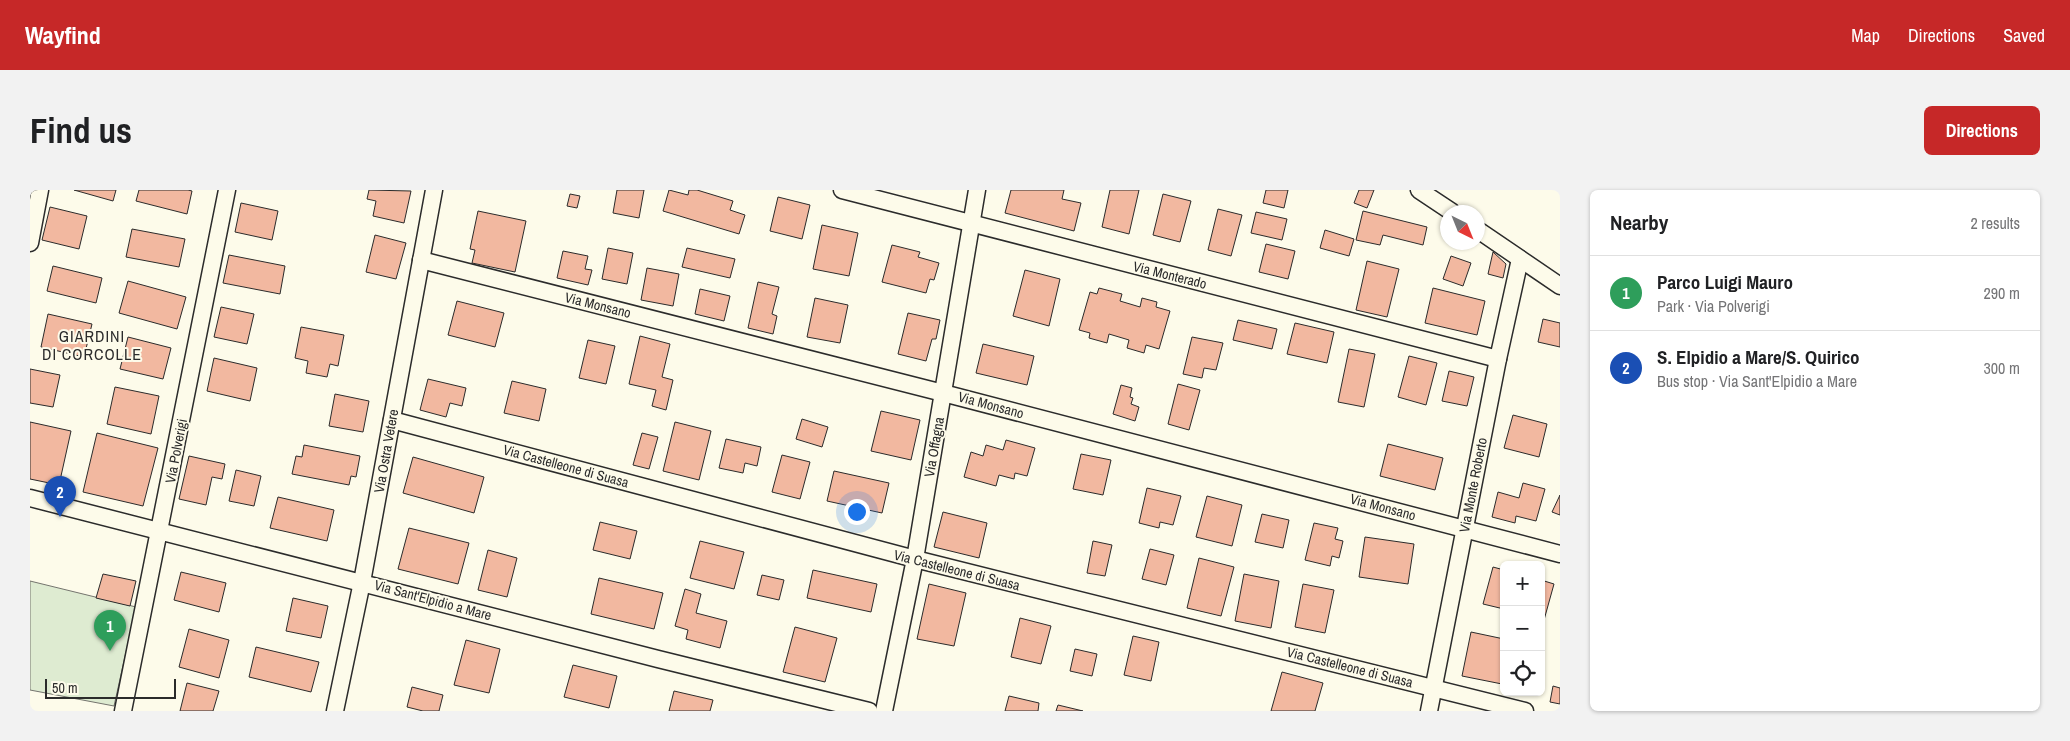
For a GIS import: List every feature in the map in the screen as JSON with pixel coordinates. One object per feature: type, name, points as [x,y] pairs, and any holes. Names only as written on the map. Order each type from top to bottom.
[{"type":"street","points":[[30,243],[40,190]]},
{"type":"street","name":"Via Polverigi","points":[[124,711],[227,190]]},
{"type":"street","name":"Via Ostra Vetere","points":[[335,711],[362,582],[434,190]]},
{"type":"street","name":"Via Monterado","points":[[842,190],[1498,359]]},
{"type":"street","name":"Via Offagna","points":[[884,711],[915,559],[977,190]]},
{"type":"street","points":[[1419,190],[1442,205]]},
{"type":"street","points":[[1485,235],[1560,286]]},
{"type":"street","name":"Via Monte Roberto","points":[[1429,711],[1498,359],[1520,259]]},
{"type":"street","name":"Via Monsano","points":[[421,260],[943,393],[1560,554]]},
{"type":"street","name":"Via Castelleone di Suasa","points":[[392,420],[915,559],[1525,711]]},
{"type":"street","name":"Via Sant'Elpidio a Mare","points":[[30,498],[869,711]]},
{"type":"green space","points":[[30,581],[136,607],[114,706],[30,690]]},
{"type":"building","points":[[74,190],[116,190],[113,201]]},
{"type":"building","points":[[139,190],[192,191],[187,214],[136,201]]},
{"type":"building","points":[[369,190],[411,191],[404,223],[373,216],[376,201],[367,199]]},
{"type":"building","points":[[617,190],[644,190],[639,218],[613,213]]},
{"type":"building","points":[[669,190],[688,195],[689,190],[697,190],[733,201],[730,210],[745,215],[739,234],[663,211]]},
{"type":"building","points":[[1011,190],[1064,190],[1062,199],[1081,203],[1074,231],[1005,213]]},
{"type":"building","points":[[1110,190],[1139,190],[1129,234],[1102,227]]},
{"type":"building","points":[[1266,190],[1288,190],[1284,208],[1263,203]]},
{"type":"building","points":[[1359,190],[1374,190],[1367,208],[1354,203]]},
{"type":"building","points":[[570,194],[580,196],[577,208],[567,206]]},
{"type":"building","points":[[1163,194],[1191,201],[1180,242],[1153,235]]},
{"type":"building","points":[[778,197],[810,205],[802,239],[770,231]]},
{"type":"building","points":[[241,203],[278,211],[272,240],[235,232]]},
{"type":"building","points":[[50,207],[87,216],[79,249],[42,240]]},
{"type":"building","points":[[1218,209],[1242,215],[1231,256],[1208,250]]},
{"type":"building","points":[[478,211],[526,221],[515,272],[472,263],[475,250],[470,249]]},
{"type":"building","points":[[1363,211],[1427,227],[1423,245],[1383,235],[1380,245],[1356,240]]},
{"type":"building","points":[[1256,212],[1287,219],[1282,240],[1251,233]]},
{"type":"building","points":[[822,225],[858,233],[849,276],[813,269]]},
{"type":"building","points":[[132,229],[185,239],[179,267],[126,257]]},
{"type":"building","points":[[1325,230],[1354,239],[1349,256],[1320,248]]},
{"type":"building","points":[[375,235],[406,243],[396,279],[366,272]]},
{"type":"building","points":[[1266,244],[1295,251],[1288,279],[1259,272]]},
{"type":"building","points":[[892,245],[920,252],[918,257],[939,263],[934,280],[930,279],[926,293],[882,282]]},
{"type":"building","points":[[608,248],[633,253],[627,284],[602,279]]},
{"type":"building","points":[[687,248],[735,259],[730,278],[682,267]]},
{"type":"building","points":[[563,251],[588,256],[585,269],[592,270],[588,285],[557,278]]},
{"type":"building","points":[[1493,252],[1506,264],[1503,278],[1488,274]]},
{"type":"building","points":[[229,255],[285,266],[280,294],[223,283]]},
{"type":"building","points":[[1451,256],[1471,263],[1463,286],[1443,279]]},
{"type":"building","points":[[1367,261],[1399,269],[1387,317],[1356,310]]},
{"type":"building","points":[[53,266],[102,278],[96,303],[47,291]]},
{"type":"building","points":[[647,268],[679,274],[673,306],[641,300]]},
{"type":"building","points":[[1025,270],[1060,279],[1049,326],[1013,316]]},
{"type":"building","points":[[128,281],[186,297],[177,329],[119,313]]},
{"type":"building","points":[[758,282],[779,287],[772,314],[777,316],[773,334],[748,328]]},
{"type":"building","points":[[1099,288],[1122,294],[1120,301],[1140,307],[1142,298],[1157,302],[1156,307],[1170,311],[1159,349],[1146,345],[1144,353],[1127,348],[1129,340],[1109,334],[1107,343],[1089,338],[1090,333],[1079,330],[1090,292],[1097,294]]},
{"type":"building","points":[[1433,288],[1485,301],[1477,335],[1425,323]]},
{"type":"building","points":[[700,289],[730,296],[724,321],[695,314]]},
{"type":"building","points":[[815,298],[848,305],[840,343],[807,337]]},
{"type":"building","points":[[457,301],[504,313],[495,347],[448,335]]},
{"type":"building","points":[[221,307],[254,314],[247,344],[214,337]]},
{"type":"building","points":[[908,313],[940,320],[936,339],[932,339],[926,361],[898,354]]},
{"type":"building","points":[[48,314],[92,324],[84,357],[41,347]]},
{"type":"building","points":[[1543,319],[1560,323],[1560,347],[1538,342]]},
{"type":"building","points":[[1238,320],[1277,329],[1272,349],[1233,340]]},
{"type":"building","points":[[1295,323],[1334,332],[1327,363],[1287,354]]},
{"type":"building","points":[[301,327],[344,335],[338,366],[330,364],[327,377],[306,373],[308,361],[295,358]]},
{"type":"building","points":[[640,336],[670,344],[662,377],[673,380],[666,410],[652,406],[656,390],[629,384]]},
{"type":"building","points":[[128,337],[171,348],[163,379],[120,369]]},
{"type":"building","points":[[1192,337],[1223,343],[1216,370],[1204,368],[1202,378],[1183,374]]},
{"type":"building","points":[[588,340],[615,346],[606,384],[579,378]]},
{"type":"building","points":[[983,344],[1034,356],[1027,385],[976,373]]},
{"type":"building","points":[[1349,349],[1375,354],[1364,407],[1338,402]]},
{"type":"building","points":[[1409,356],[1437,363],[1426,405],[1398,397]]},
{"type":"building","points":[[214,358],[257,368],[250,401],[207,391]]},
{"type":"building","points":[[30,369],[60,375],[53,407],[30,403]]},
{"type":"building","points":[[1449,371],[1474,377],[1467,406],[1442,401]]},
{"type":"building","points":[[428,379],[466,388],[462,406],[450,403],[446,417],[420,410]]},
{"type":"building","points":[[512,381],[546,389],[539,421],[504,413]]},
{"type":"building","points":[[1178,384],[1200,390],[1189,430],[1168,424]]},
{"type":"building","points":[[1121,385],[1132,388],[1130,397],[1133,398],[1131,404],[1139,407],[1135,421],[1113,414]]},
{"type":"building","points":[[115,387],[159,396],[151,434],[107,424]]},
{"type":"building","points":[[335,394],[369,401],[363,432],[329,426]]},
{"type":"building","points":[[881,411],[920,420],[911,460],[871,451]]},
{"type":"building","points":[[1513,415],[1547,424],[1539,457],[1504,448]]},
{"type":"building","points":[[802,419],[828,427],[822,447],[796,439]]},
{"type":"building","points":[[30,422],[71,431],[59,485],[30,479]]},
{"type":"building","points":[[675,422],[711,431],[699,480],[663,471]]},
{"type":"building","points":[[97,433],[158,448],[143,506],[83,492]]},
{"type":"building","points":[[642,433],[658,437],[649,469],[633,465]]},
{"type":"building","points":[[726,439],[761,447],[757,466],[745,463],[743,473],[719,468]]},
{"type":"building","points":[[1006,440],[1035,448],[1027,476],[1015,473],[1014,479],[999,475],[996,486],[964,477],[971,452],[983,456],[986,445],[1003,450]]},
{"type":"building","points":[[1388,444],[1443,458],[1435,490],[1380,476]]},
{"type":"building","points":[[304,445],[360,456],[356,477],[351,476],[349,485],[292,474],[296,456],[302,457]]},
{"type":"building","points":[[1081,454],[1111,460],[1103,495],[1073,489]]},
{"type":"building","points":[[782,455],[810,462],[800,499],[772,492]]},
{"type":"building","points":[[189,456],[225,464],[222,479],[212,477],[206,505],[179,499]]},
{"type":"building","points":[[413,457],[484,477],[474,513],[403,493]]},
{"type":"building","points":[[236,470],[261,476],[254,506],[229,501]]},
{"type":"building","points":[[834,471],[889,483],[882,513],[827,501]]},
{"type":"building","points":[[1523,483],[1545,489],[1536,521],[1516,516],[1515,523],[1492,517],[1498,492],[1519,498]]},
{"type":"building","points":[[1147,488],[1181,496],[1173,525],[1160,522],[1159,528],[1139,523]]},
{"type":"building","points":[[1560,495],[1560,515],[1552,512]]},
{"type":"building","points":[[1207,496],[1242,505],[1232,546],[1196,537]]},
{"type":"building","points":[[278,497],[334,510],[327,541],[270,528]]},
{"type":"building","points":[[943,512],[987,523],[979,558],[934,547]]},
{"type":"building","points":[[1262,514],[1289,520],[1283,548],[1255,542]]},
{"type":"building","points":[[600,522],[637,531],[630,559],[593,550]]},
{"type":"building","points":[[1314,523],[1338,528],[1335,539],[1343,541],[1339,558],[1332,556],[1330,566],[1305,560]]},
{"type":"building","points":[[409,528],[469,543],[458,584],[398,569]]},
{"type":"building","points":[[1365,537],[1414,544],[1408,584],[1359,577]]},
{"type":"building","points":[[700,541],[744,552],[734,589],[690,578]]},
{"type":"building","points":[[1093,541],[1112,545],[1105,576],[1087,573]]},
{"type":"building","points":[[1150,549],[1174,555],[1166,585],[1142,579]]},
{"type":"building","points":[[488,550],[517,558],[507,597],[478,590]]},
{"type":"building","points":[[1199,558],[1234,567],[1221,616],[1187,608]]},
{"type":"building","points":[[1493,567],[1500,569],[1500,608],[1483,604]]},
{"type":"building","points":[[813,570],[877,584],[871,612],[807,598]]},
{"type":"building","points":[[181,572],[226,583],[219,612],[174,600]]},
{"type":"building","points":[[103,574],[136,581],[130,606],[96,598]]},
{"type":"building","points":[[1244,574],[1279,581],[1271,628],[1235,621]]},
{"type":"building","points":[[762,575],[784,580],[779,600],[757,595]]},
{"type":"building","points":[[599,578],[663,593],[654,629],[591,614]]},
{"type":"building","points":[[1545,581],[1554,584],[1545,616]]},
{"type":"building","points":[[929,584],[966,593],[954,646],[917,639]]},
{"type":"building","points":[[1303,584],[1334,590],[1325,633],[1295,627]]},
{"type":"building","points":[[685,589],[701,594],[696,613],[727,621],[720,648],[686,639],[688,630],[675,626]]},
{"type":"building","points":[[293,598],[328,606],[321,638],[286,631]]},
{"type":"building","points":[[1020,618],[1051,626],[1041,664],[1011,657]]},
{"type":"building","points":[[795,627],[837,638],[825,682],[783,672]]},
{"type":"building","points":[[189,629],[229,640],[219,678],[179,667]]},
{"type":"building","points":[[1471,632],[1500,638],[1500,684],[1462,676]]},
{"type":"building","points":[[1133,636],[1159,642],[1151,681],[1124,675]]},
{"type":"building","points":[[466,640],[500,649],[489,693],[454,685]]},
{"type":"building","points":[[256,647],[319,662],[311,692],[249,677]]},
{"type":"building","points":[[1075,649],[1097,654],[1092,676],[1070,671]]},
{"type":"building","points":[[573,665],[617,676],[609,708],[564,697]]},
{"type":"building","points":[[1282,672],[1323,683],[1315,711],[1271,711]]},
{"type":"building","points":[[187,683],[219,691],[213,711],[180,711]]},
{"type":"building","points":[[1553,686],[1560,688],[1560,704],[1550,702]]},
{"type":"building","points":[[412,687],[443,695],[439,711],[423,711],[407,707]]},
{"type":"building","points":[[674,691],[713,700],[710,711],[669,711]]},
{"type":"building","points":[[1009,696],[1039,703],[1038,711],[1005,711]]},
{"type":"building","points":[[1058,705],[1083,711],[1056,711]]},
{"type":"place","name":"S. Elpidio a Mare/S. Quirico","points":[[60,517]]},
{"type":"place","name":"Parco Luigi Mauro","points":[[110,651]]},
{"type":"district","name":"GIARDINI DI CORCOLLE","points":[[92,345]]}]
